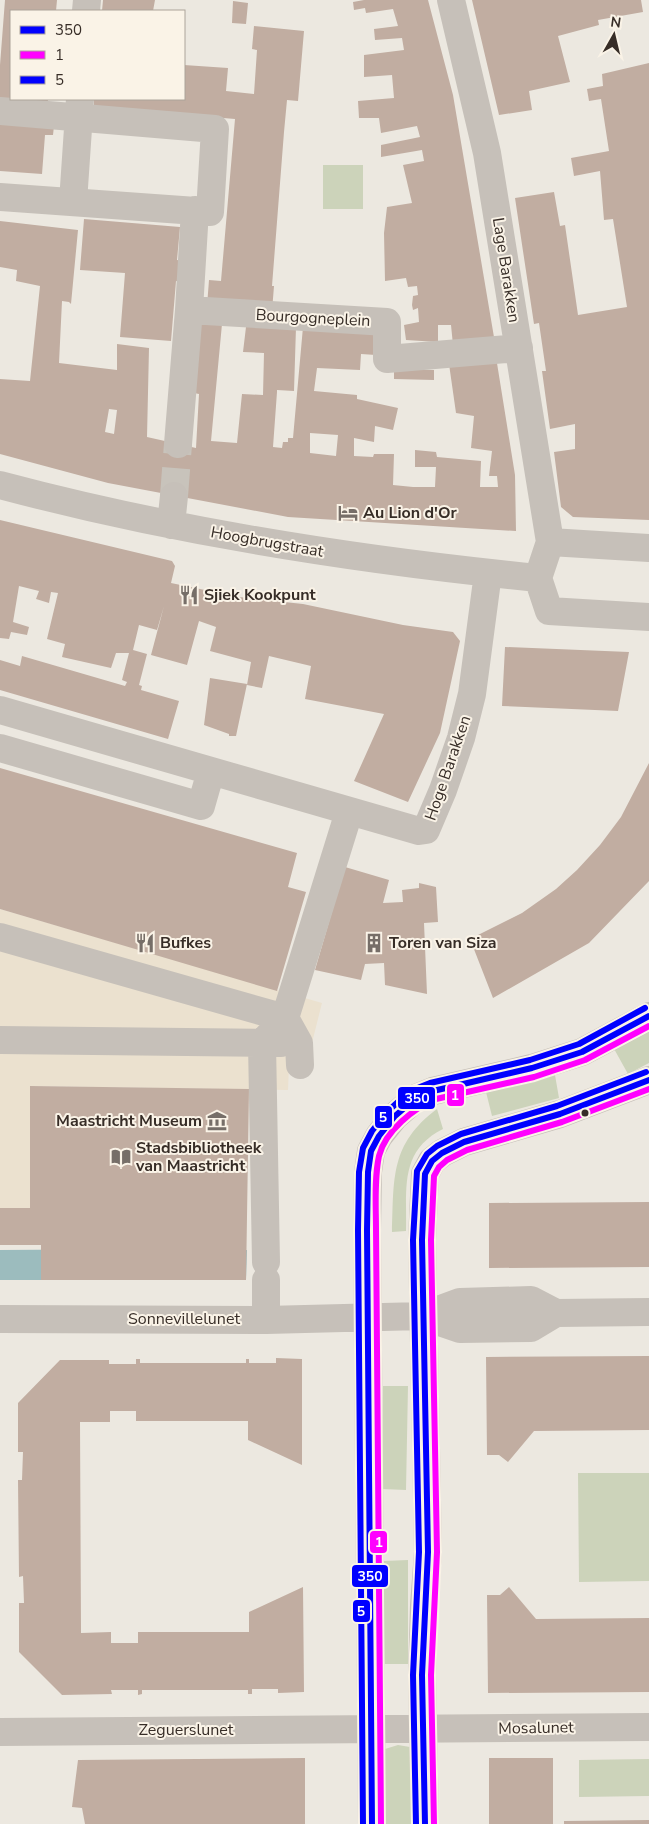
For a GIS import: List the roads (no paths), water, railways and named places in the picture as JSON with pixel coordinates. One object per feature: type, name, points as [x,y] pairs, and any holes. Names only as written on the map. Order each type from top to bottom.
[{"type":"street","name":"Lage Barakken","points":[[451,0],[487,153],[550,542]]},
{"type":"street","points":[[72,202],[79,108]]},
{"type":"street","points":[[0,111],[79,108],[215,129],[210,212],[0,197]]},
{"type":"street","points":[[178,444],[195,210]]},
{"type":"street","name":"Bourgogneplein","points":[[189,310],[387,322],[386,359],[519,348]]},
{"type":"street","name":"Hoogbrugstraat","points":[[0,485],[171,525],[346,555],[538,578]]},
{"type":"street","points":[[171,525],[174,496]]},
{"type":"street","points":[[649,548],[550,542],[538,578],[548,612],[649,616]]},
{"type":"street","name":"Hoge Barakken","points":[[0,710],[420,832],[426,830],[429,826],[461,738],[472,694],[488,573]]},
{"type":"street","points":[[0,748],[201,806],[210,771]]},
{"type":"street","points":[[266,1320],[262,1042],[289,1006],[349,812]]},
{"type":"street","points":[[0,937],[289,1006]]},
{"type":"street","points":[[0,1040],[262,1042],[303,1050],[289,1006]]},
{"type":"street","points":[[372,1824],[368,1317],[369,1160],[374,1144],[395,1116],[416,1098],[432,1091],[532,1068],[582,1052],[649,1016]]},
{"type":"street","points":[[425,1824],[424,1605],[428,1552],[426,1382],[422,1316],[423,1181],[432,1161],[453,1147],[476,1137],[560,1114],[649,1080]]},
{"type":"street","name":"Sonnevillelunet","points":[[0,1319],[266,1320],[422,1316],[460,1329],[531,1328],[556,1313],[649,1312]]},
{"type":"street","name":"Mosalunet","points":[[372,1728],[649,1727]]},
{"type":"street","name":"Zeguerslunet","points":[[0,1732],[372,1728]]},
{"type":"water","points":[[0,1250],[247,1250],[246,1280],[0,1280]]},
{"type":"tunnel","points":[[174,496],[178,444]]},
{"type":"place","name":"Au Lion d'Or","points":[[348,513]]},
{"type":"place","name":"Sjiek Kookpunt","points":[[189,595]]},
{"type":"place","name":"Bufkes","points":[[145,943]]},
{"type":"place","name":"Toren van Siza","points":[[374,943]]},
{"type":"place","name":"Maastricht Museum","points":[[217,1121]]},
{"type":"place","name":"Stadsbibliotheek van Maastricht","points":[[121,1157]]}]
